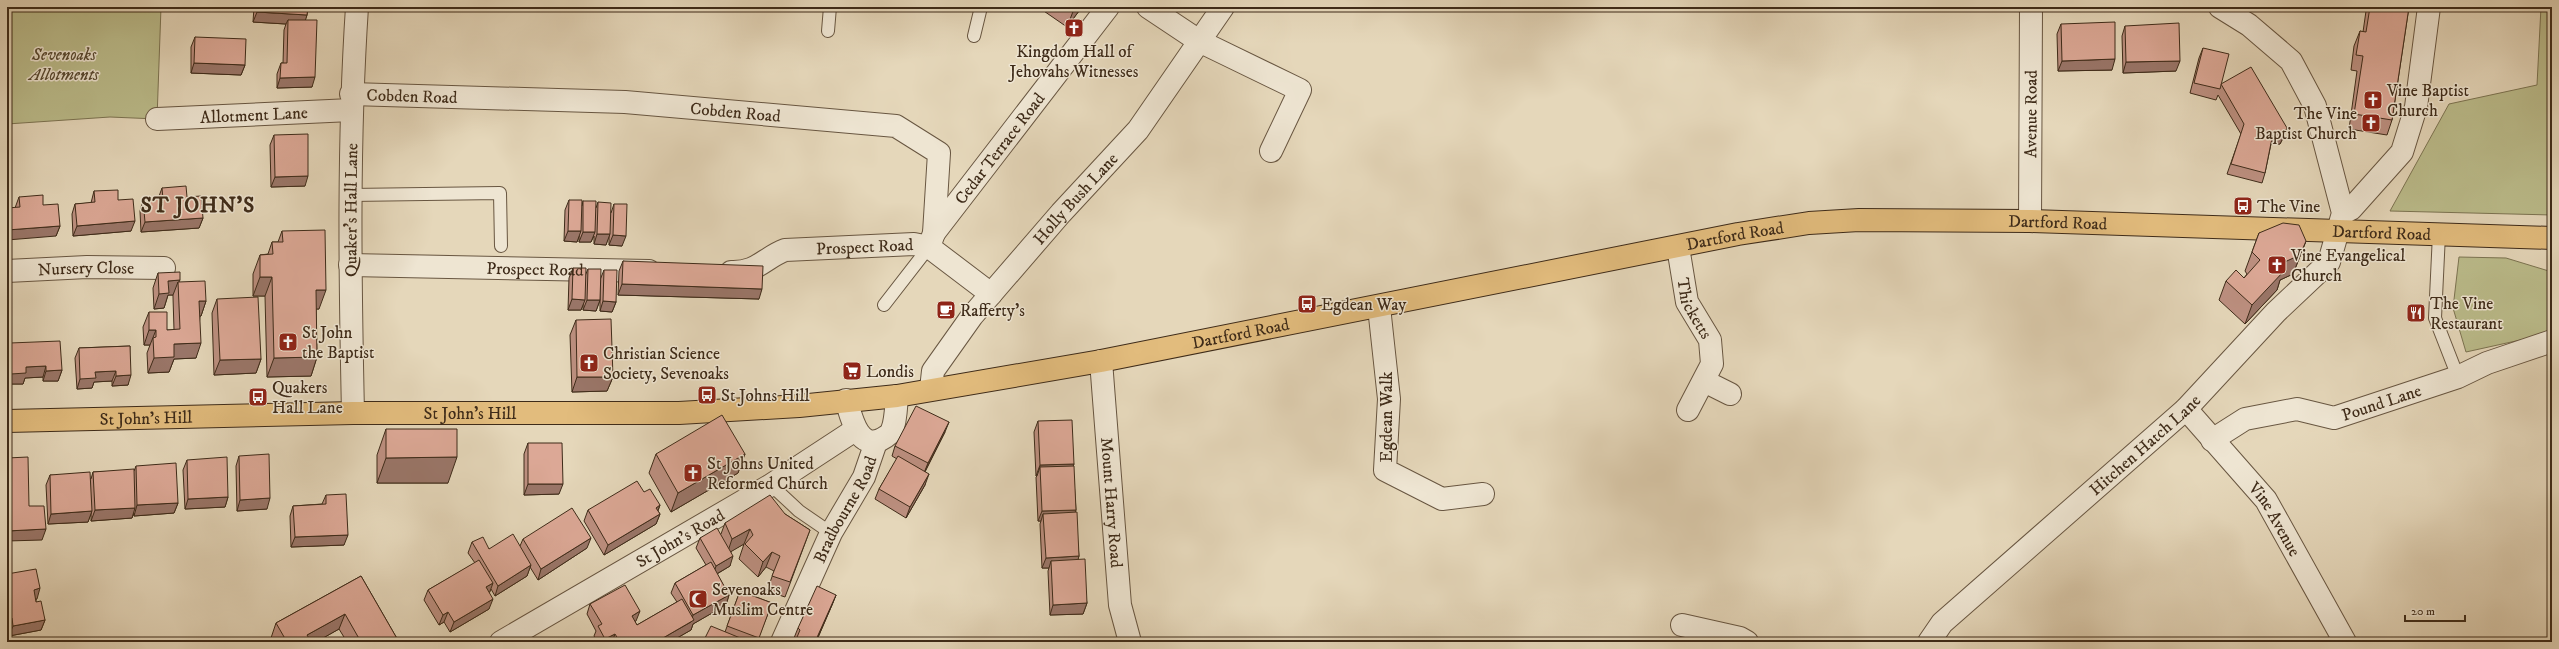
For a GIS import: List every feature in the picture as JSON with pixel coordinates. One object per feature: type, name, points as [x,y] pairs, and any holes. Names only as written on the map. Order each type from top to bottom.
[{"type":"main road","name":"Dartford Road","points":[[931,390],[1101,361],[1379,307],[1738,234],[1809,223],[1860,220],[2341,222],[2439,234],[2552,238]]},
{"type":"main road","name":"St John's Hill","points":[[7,421],[353,413],[672,413],[799,406],[897,396],[931,390]]},
{"type":"street","name":"Quaker's Hall Lane","points":[[353,413],[350,195],[351,102],[357,7]]},
{"type":"street","name":"Cedar Terrace Road","points":[[932,240],[1108,7]]},
{"type":"street","points":[[1148,7],[1199,41],[1300,90],[1271,151]]},
{"type":"street","name":"Holly Bush Lane","points":[[931,390],[933,371],[991,294],[1061,213],[1138,130],[1223,7]]},
{"type":"street","name":"Avenue Road","points":[[2030,221],[2031,7]]},
{"type":"street","points":[[2220,7],[2249,25],[2291,61],[2316,106],[2341,222]]},
{"type":"street","points":[[2341,222],[2402,152],[2416,107],[2429,7]]},
{"type":"street","name":"Allotment Lane","points":[[157,119],[351,102]]},
{"type":"street","name":"Cobden Road","points":[[351,102],[625,102],[896,126],[939,153],[932,240]]},
{"type":"street","name":"Hitchen Hatch Lane","points":[[1929,642],[1942,623],[2186,409],[2276,312],[2329,262],[2341,222]]},
{"type":"street","name":"Prospect Road","points":[[712,272],[750,271],[775,254],[785,250],[914,244],[932,240]]},
{"type":"street","points":[[932,240],[991,294]]},
{"type":"street","name":"Thicketts","points":[[1678,247],[1687,302],[1710,340],[1712,364],[1688,410]]},
{"type":"street","name":"Prospect Road","points":[[350,265],[672,271]]},
{"type":"street","name":"Nursery Close","points":[[7,271],[87,267],[164,268]]},
{"type":"street","name":"Egdean Walk","points":[[1379,307],[1389,400],[1385,470],[1442,499],[1484,494]]},
{"type":"street","name":"Pound Lane","points":[[2212,440],[2245,419],[2297,409],[2334,418],[2458,377],[2487,363],[2552,341]]},
{"type":"street","name":"Mount Harry Road","points":[[1101,361],[1120,605],[1130,642]]},
{"type":"street","points":[[1704,381],[1730,394]]},
{"type":"street","points":[[846,400],[855,430],[864,438],[876,442],[885,438],[892,431],[897,396]]},
{"type":"street","name":"Vine Avenue","points":[[2186,409],[2266,500],[2345,642]]},
{"type":"street","name":"St John's Road","points":[[501,642],[771,485],[855,430]]},
{"type":"street","name":"Bradbourne Road","points":[[782,642],[832,533],[864,477],[876,442]]},
{"type":"street","points":[[1682,625],[1740,638],[1747,642]]},
{"type":"lane","points":[[828,32],[830,7]]},
{"type":"lane","points":[[974,36],[981,7]]},
{"type":"lane","points":[[350,195],[500,192],[501,246]]},
{"type":"lane","points":[[2439,234],[2435,318],[2458,377]]},
{"type":"lane","points":[[884,305],[932,240]]},
{"type":"lane","points":[[771,485],[799,511],[832,533]]},
{"type":"green space","name":"Sevenoaks Allotments","points":[[7,7],[161,7],[157,119],[110,117],[7,124]]},
{"type":"green space","points":[[2541,7],[2552,7],[2552,215],[2390,211],[2449,104],[2537,85]]},
{"type":"green space","points":[[2459,257],[2506,258],[2552,272],[2552,333],[2466,352],[2453,308]]},
{"type":"building","points":[[257,7],[308,7],[307,15],[257,12]]},
{"type":"building","name":"Vine Baptist Church","points":[[2370,7],[2409,7],[2392,120],[2354,114],[2363,56],[2356,55],[2360,31],[2366,32]]},
{"type":"building","points":[[288,20],[317,20],[315,77],[280,78],[281,63],[287,63]]},
{"type":"building","points":[[2115,22],[2115,59],[2062,61],[2061,24]]},
{"type":"building","points":[[2179,23],[2180,61],[2126,62],[2125,26]]},
{"type":"building","points":[[195,37],[246,39],[245,65],[194,63]]},
{"type":"building","points":[[2203,48],[2229,54],[2220,89],[2194,83]]},
{"type":"building","points":[[2251,67],[2287,128],[2283,134],[2273,133],[2265,173],[2231,164],[2244,124],[2221,84]]},
{"type":"building","points":[[308,134],[308,176],[275,177],[274,135]]},
{"type":"building","points":[[186,186],[187,197],[201,196],[203,218],[145,222],[143,200],[163,199],[162,188]]},
{"type":"building","points":[[118,190],[118,200],[133,199],[135,221],[77,226],[75,204],[95,202],[94,191]]},
{"type":"building","points":[[43,195],[43,205],[58,204],[60,226],[7,230],[7,208],[20,207],[19,197]]},
{"type":"building","points":[[569,200],[582,200],[581,231],[568,231]]},
{"type":"building","points":[[583,201],[596,201],[595,232],[583,232]]},
{"type":"building","points":[[598,202],[611,203],[610,234],[597,234]]},
{"type":"building","points":[[614,204],[627,204],[626,236],[613,235]]},
{"type":"building","points":[[2283,223],[2299,225],[2306,241],[2300,255],[2278,265],[2284,271],[2252,305],[2226,281],[2236,270],[2244,278],[2260,260],[2252,252],[2259,233]]},
{"type":"building","name":"St John the Baptist","points":[[325,230],[326,290],[316,290],[317,357],[274,358],[272,277],[260,277],[260,255],[273,254],[272,242],[283,242],[282,231]]},
{"type":"building","points":[[623,261],[763,266],[762,289],[622,284]]},
{"type":"building","points":[[573,268],[586,268],[585,300],[572,299]]},
{"type":"building","points":[[588,269],[601,269],[600,300],[587,300]]},
{"type":"building","points":[[604,270],[617,270],[616,302],[603,301]]},
{"type":"building","points":[[180,272],[180,280],[168,281],[169,293],[159,294],[158,273]]},
{"type":"building","points":[[205,281],[206,301],[199,301],[201,343],[174,344],[174,357],[154,358],[153,338],[156,337],[156,330],[149,330],[149,312],[167,312],[167,330],[180,329],[178,282]]},
{"type":"building","points":[[258,297],[261,359],[220,360],[217,299]]},
{"type":"building","name":"Christian Science Society, Sevenoaks","points":[[611,319],[613,377],[577,377],[576,320]]},
{"type":"building","points":[[60,341],[62,370],[46,371],[46,366],[26,367],[26,373],[11,374],[10,343]]},
{"type":"building","points":[[130,346],[131,375],[116,376],[116,371],[95,372],[96,378],[80,379],[79,348]]},
{"type":"building","points":[[916,406],[949,422],[928,463],[895,446]]},
{"type":"building","points":[[722,415],[745,454],[678,493],[656,454]]},
{"type":"building","points":[[1072,420],[1074,464],[1040,465],[1038,421]]},
{"type":"building","points":[[386,429],[457,429],[457,457],[386,458]]},
{"type":"building","points":[[528,443],[562,443],[563,484],[528,484]]},
{"type":"building","points":[[269,454],[270,498],[240,500],[239,456]]},
{"type":"building","points":[[898,456],[929,474],[910,507],[879,489]]},
{"type":"building","points":[[28,457],[29,506],[44,506],[46,529],[7,531],[7,458]]},
{"type":"building","points":[[227,457],[228,497],[188,499],[187,460]]},
{"type":"building","points":[[176,463],[178,503],[137,505],[136,466]]},
{"type":"building","points":[[1074,466],[1076,510],[1042,511],[1040,467]]},
{"type":"building","points":[[134,469],[135,508],[95,510],[93,472]]},
{"type":"building","points":[[90,472],[92,511],[51,514],[50,475]]},
{"type":"building","points":[[637,481],[644,492],[650,489],[660,505],[656,508],[660,514],[608,545],[588,510]]},
{"type":"building","points":[[346,494],[348,535],[295,537],[293,506],[326,504],[326,495]]},
{"type":"building","points":[[770,495],[785,514],[810,530],[790,582],[772,576],[780,556],[772,552],[763,562],[745,544],[753,535],[750,529],[732,539],[725,523]]},
{"type":"building","points":[[572,508],[591,538],[541,569],[523,539]]},
{"type":"building","points":[[1077,512],[1079,556],[1046,558],[1043,514]]},
{"type":"building","points":[[717,528],[733,556],[716,566],[700,538]]},
{"type":"building","points":[[513,534],[531,565],[498,586],[472,542],[483,537],[489,549]]},
{"type":"building","points":[[1085,559],[1087,603],[1053,605],[1051,561]]},
{"type":"building","points":[[479,560],[493,583],[486,587],[493,599],[454,622],[448,612],[443,615],[428,590]]},
{"type":"building","name":"Sevenoaks Muslim Centre","points":[[711,562],[729,595],[693,615],[675,583]]},
{"type":"building","points":[[36,569],[40,588],[34,590],[36,602],[41,601],[45,620],[13,626],[12,618],[7,619],[7,574]]},
{"type":"building","points":[[361,576],[399,642],[361,642],[345,614],[307,635],[311,642],[287,642],[276,623]]},
{"type":"building","points":[[625,585],[640,611],[632,616],[637,625],[682,599],[694,620],[663,638],[665,642],[620,642],[615,634],[605,639],[598,626],[602,624],[590,604]]},
{"type":"building","points":[[817,586],[836,595],[815,642],[795,642],[800,630],[798,628]]},
{"type":"building","points":[[740,591],[772,603],[759,638],[727,626]]},
{"type":"building","points":[[711,626],[750,642],[703,642]]},
{"type":"building","points":[[534,638],[536,642],[527,642]]},
{"type":"place","name":"Kingdom Hall of Jehovahs Witnesses","points":[[1074,28]]},
{"type":"place","name":"Vine Baptist Church","points":[[2373,100]]},
{"type":"place","name":"The Vine Baptist Church","points":[[2371,123]]},
{"type":"place","name":"The Vine","points":[[2243,206]]},
{"type":"place","name":"Vine Evangelical Church","points":[[2277,265]]},
{"type":"place","name":"Egdean Way","points":[[1307,304]]},
{"type":"place","name":"Rafferty's","points":[[946,310]]},
{"type":"place","name":"The Vine Restaurant","points":[[2416,313]]},
{"type":"place","name":"St John the Baptist","points":[[288,342]]},
{"type":"place","name":"Christian Science Society, Sevenoaks","points":[[589,363]]},
{"type":"place","name":"Londis","points":[[852,371]]},
{"type":"place","name":"St Johns Hill","points":[[707,395]]},
{"type":"place","name":"Quakers Hall Lane","points":[[258,397]]},
{"type":"place","name":"St Johns United Reformed Church","points":[[693,473]]},
{"type":"place","name":"Sevenoaks Muslim Centre","points":[[698,599]]},
{"type":"district","name":"ST JOHN'S","points":[[198,205]]}]
